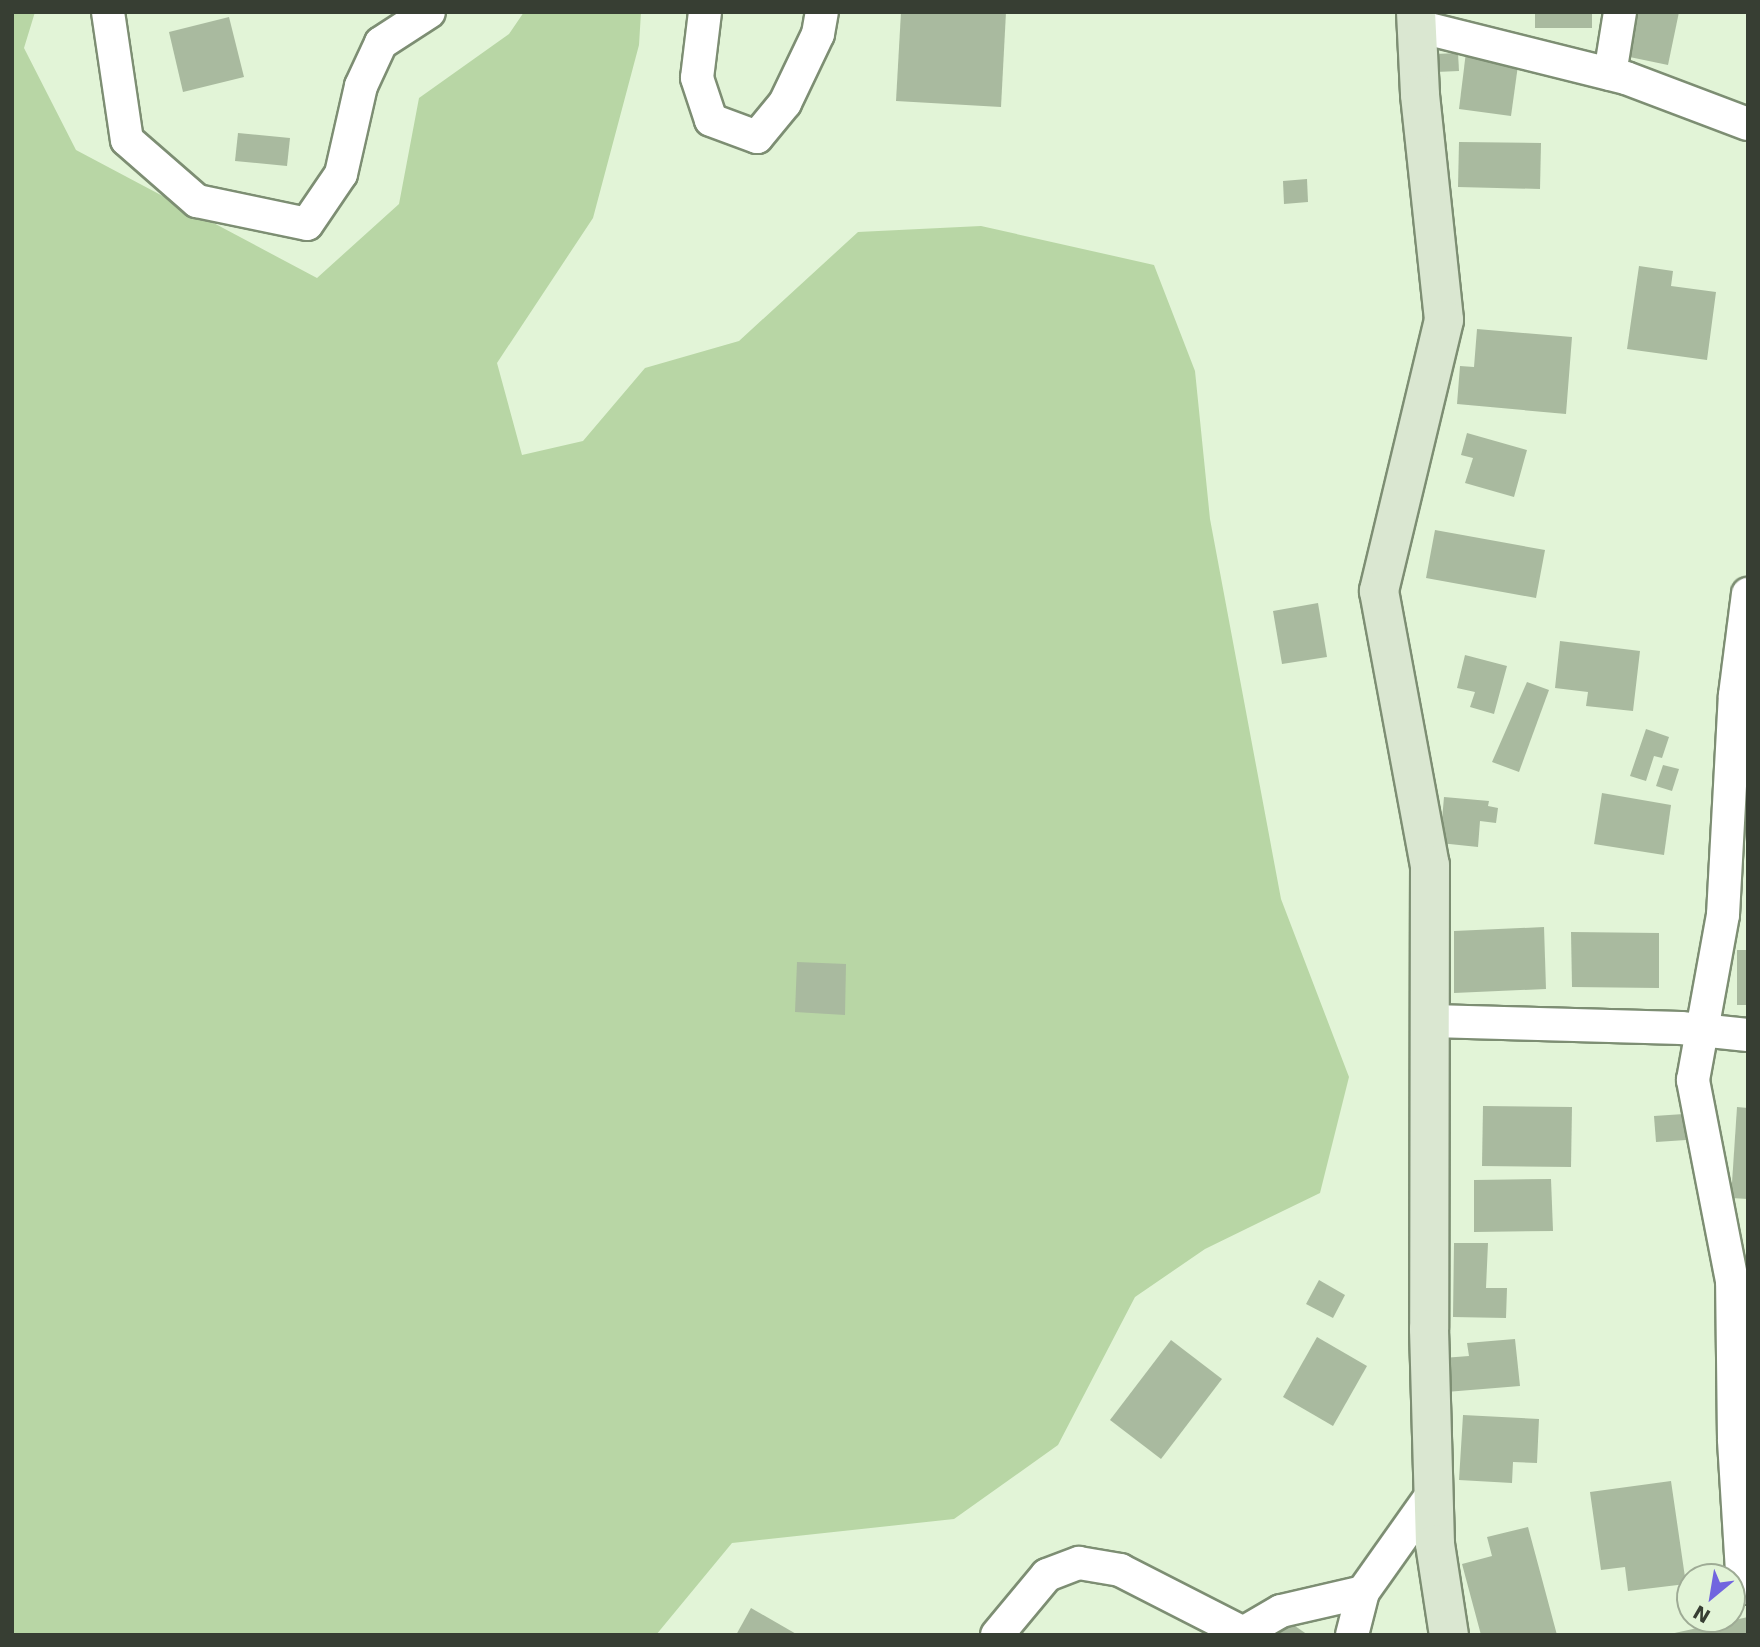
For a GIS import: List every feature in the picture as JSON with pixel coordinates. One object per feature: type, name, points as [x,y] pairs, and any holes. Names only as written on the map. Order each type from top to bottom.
[{"type":"main road","points":[[1417,19],[1419,95],[1444,320],[1379,591],[1430,865],[1432,1021],[1429,1329],[1433,1493],[1435,1544],[1449,1635]]},
{"type":"street","points":[[108,12],[127,140],[197,201],[307,224],[341,174],[360,86],[381,43],[429,12]]},
{"type":"street","points":[[705,12],[697,78],[711,120],[757,137],[785,103],[818,34],[822,12]]},
{"type":"street","points":[[1610,74],[1620,12]]},
{"type":"street","points":[[1417,19],[1610,74],[1748,124]]},
{"type":"street","points":[[1742,1563],[1734,1439],[1732,1281],[1693,1080],[1723,915],[1735,695],[1748,594]]},
{"type":"street","points":[[1432,1021],[1748,1035]]},
{"type":"street","points":[[1353,1635],[1363,1592],[1433,1493]]},
{"type":"street","points":[[997,1635],[1047,1575],[1079,1563],[1120,1570],[1242,1633],[1281,1611],[1363,1592]]},
{"type":"green space","points":[[12,12],[35,12],[24,48],[76,150],[317,278],[399,204],[419,98],[509,34],[524,12],[641,12],[639,45],[593,218],[497,363],[522,455],[583,441],[645,368],[739,341],[858,232],[981,226],[1154,265],[1195,371],[1210,519],[1281,899],[1349,1077],[1320,1193],[1205,1249],[1135,1297],[1058,1445],[954,1519],[732,1543],[656,1635],[12,1635]]},
{"type":"building","points":[[901,12],[1006,12],[1001,107],[896,101]]},
{"type":"building","points":[[1535,12],[1592,12],[1592,28],[1535,28]]},
{"type":"building","points":[[1629,12],[1679,12],[1668,65],[1620,55]]},
{"type":"building","points":[[229,17],[244,77],[183,92],[169,32]]},
{"type":"building","points":[[1466,52],[1519,58],[1511,116],[1459,109]]},
{"type":"building","points":[[1458,53],[1459,71],[1436,72],[1435,54]]},
{"type":"building","points":[[238,133],[290,138],[287,166],[235,161]]},
{"type":"building","points":[[1459,142],[1541,143],[1540,189],[1458,187]]},
{"type":"building","points":[[1307,179],[1308,202],[1284,204],[1283,181]]},
{"type":"building","points":[[1639,266],[1673,271],[1671,286],[1716,292],[1707,360],[1627,349]]},
{"type":"building","points":[[1477,329],[1572,337],[1566,414],[1457,404],[1460,366],[1474,367]]},
{"type":"building","points":[[1467,433],[1527,450],[1514,497],[1465,483],[1473,458],[1461,455]]},
{"type":"building","points":[[1435,530],[1545,550],[1536,598],[1426,578]]},
{"type":"building","points":[[1318,603],[1327,657],[1282,664],[1273,611]]},
{"type":"building","points":[[1560,641],[1640,651],[1633,711],[1586,706],[1588,692],[1555,688]]},
{"type":"building","points":[[1465,655],[1507,666],[1494,714],[1470,707],[1475,692],[1457,688]]},
{"type":"building","points":[[1527,682],[1549,690],[1519,772],[1492,762]]},
{"type":"building","points":[[1646,729],[1669,737],[1662,758],[1654,756],[1646,781],[1630,776]]},
{"type":"building","points":[[1663,765],[1679,769],[1672,791],[1656,786]]},
{"type":"building","points":[[1602,793],[1671,805],[1664,855],[1594,844]]},
{"type":"building","points":[[1444,797],[1489,801],[1488,806],[1498,808],[1496,823],[1480,821],[1478,847],[1440,843]]},
{"type":"building","points":[[1544,927],[1546,989],[1454,993],[1454,931]]},
{"type":"building","points":[[1571,932],[1659,933],[1659,988],[1572,987]]},
{"type":"building","points":[[1737,950],[1748,950],[1748,1005],[1737,1005]]},
{"type":"building","points":[[797,962],[846,964],[845,1015],[795,1012]]},
{"type":"building","points":[[1483,1106],[1572,1107],[1571,1167],[1482,1166]]},
{"type":"building","points":[[1737,1107],[1748,1108],[1748,1199],[1731,1198]]},
{"type":"building","points":[[1684,1114],[1686,1140],[1656,1142],[1654,1116]]},
{"type":"building","points":[[1551,1179],[1553,1231],[1474,1232],[1474,1180]]},
{"type":"building","points":[[1454,1243],[1488,1243],[1486,1288],[1507,1288],[1506,1318],[1453,1317]]},
{"type":"building","points":[[1319,1280],[1345,1295],[1333,1318],[1306,1304]]},
{"type":"building","points":[[1317,1337],[1367,1366],[1333,1426],[1283,1397]]},
{"type":"building","points":[[1515,1339],[1520,1386],[1446,1392],[1443,1358],[1469,1356],[1467,1343]]},
{"type":"building","points":[[1171,1340],[1222,1379],[1161,1459],[1110,1420]]},
{"type":"building","points":[[1463,1415],[1539,1419],[1537,1463],[1513,1462],[1512,1483],[1459,1480]]},
{"type":"building","points":[[1671,1481],[1683,1563],[1676,1563],[1676,1585],[1628,1591],[1625,1567],[1601,1570],[1590,1492]]},
{"type":"building","points":[[1528,1527],[1557,1635],[1481,1635],[1462,1564],[1492,1556],[1487,1537]]},
{"type":"building","points":[[751,1608],[798,1635],[736,1635]]},
{"type":"building","points":[[1746,1617],[1748,1635],[1670,1635],[1676,1633],[1746,1633]]},
{"type":"building","points":[[1285,1619],[1308,1635],[1274,1635]]}]
